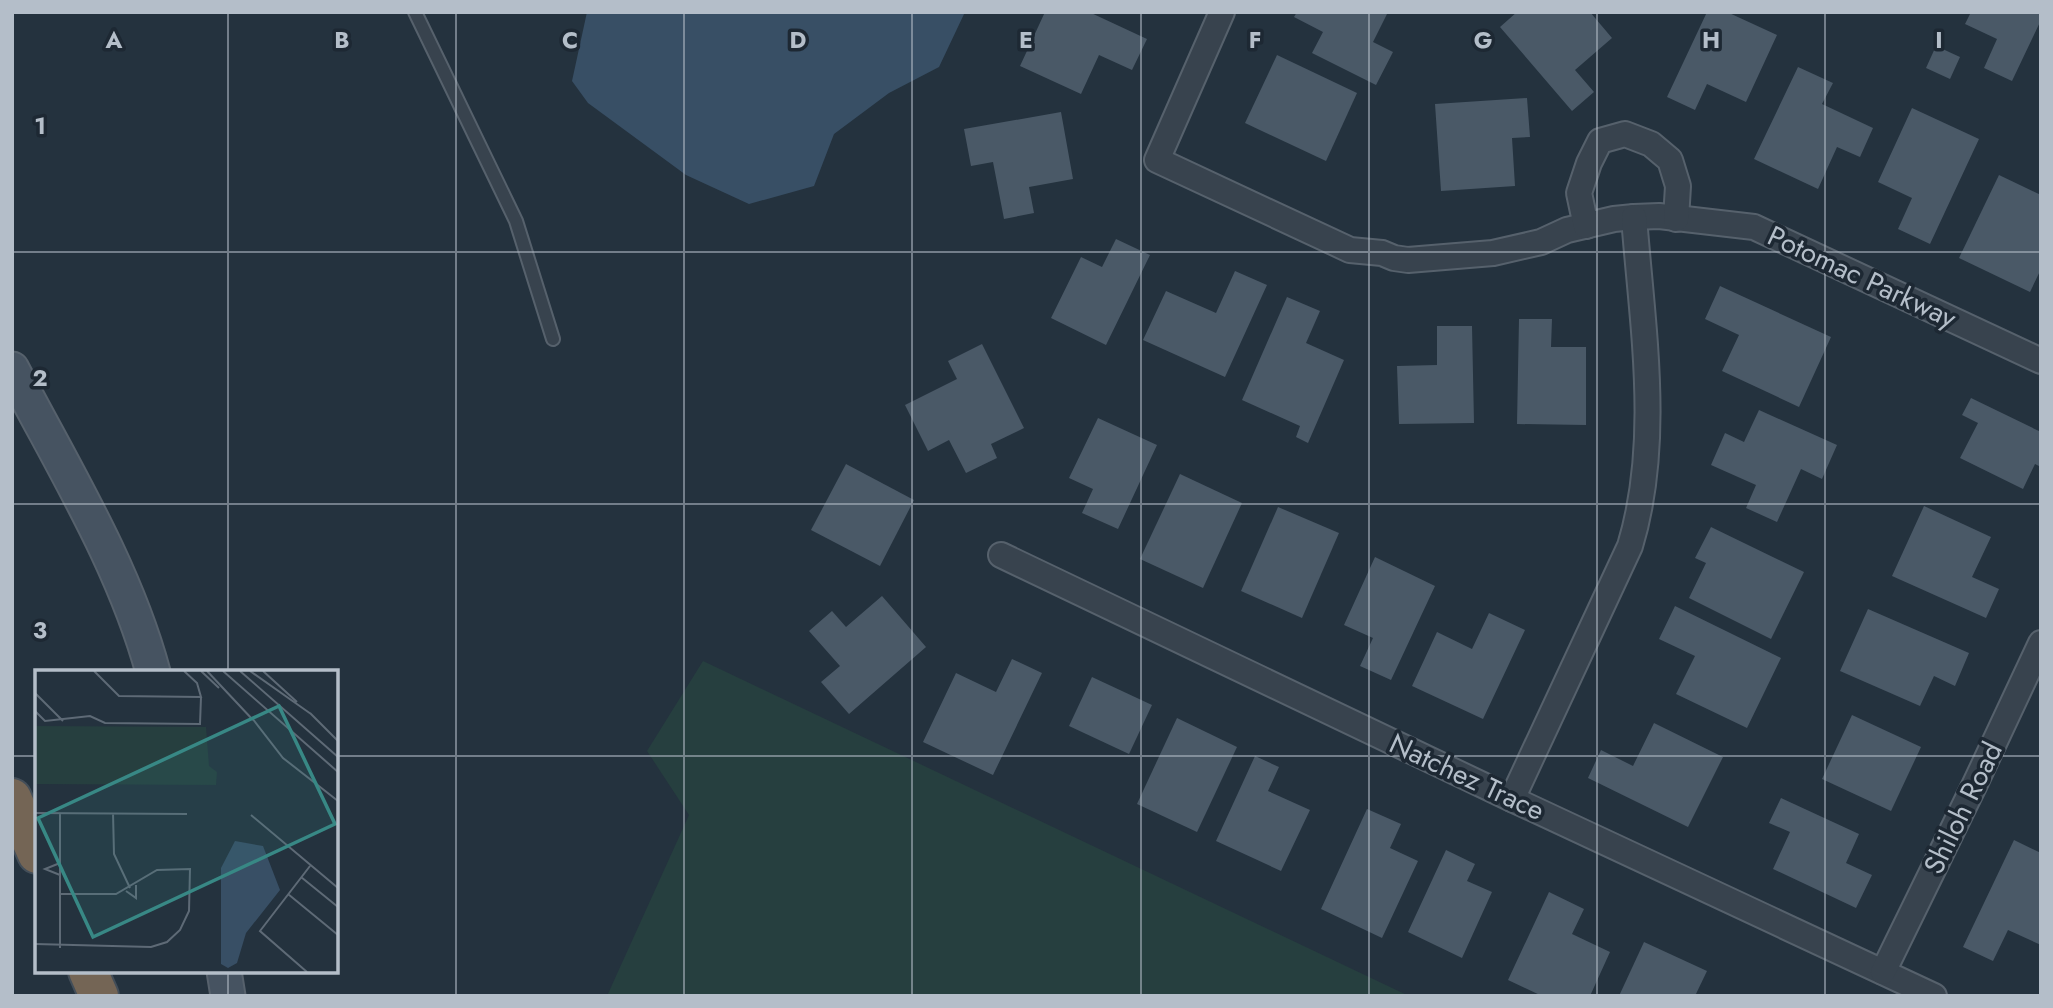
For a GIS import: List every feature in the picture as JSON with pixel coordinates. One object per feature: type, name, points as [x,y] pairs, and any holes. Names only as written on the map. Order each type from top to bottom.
[{"type":"highway","points":[[12,799],[35,850]]},
{"type":"highway","points":[[89,973],[99,996]]},
{"type":"main road","points":[[12,369],[112,561],[142,630],[152,670]]},
{"type":"main road","points":[[224,973],[228,996]]},
{"type":"street","name":"Potomac Parkway","points":[[1222,12],[1157,160],[1350,250],[1382,253],[1394,258],[1442,258],[1493,253],[1541,242],[1567,230],[1634,217],[1659,216],[1754,227],[2041,361]]},
{"type":"street","points":[[1586,226],[1579,193],[1589,163],[1600,142],[1625,134],[1651,144],[1670,160],[1678,186],[1676,219]]},
{"type":"street","points":[[1512,799],[1630,546],[1639,516],[1647,405],[1634,217]]},
{"type":"street","name":"Natchez Trace","points":[[1001,555],[1512,799],[1934,996]]},
{"type":"street","name":"Shiloh Road","points":[[1883,972],[2041,643]]},
{"type":"lane","points":[[415,12],[516,221],[553,339]]},
{"type":"green space","points":[[703,661],[1409,996],[607,996],[689,815],[647,751]]},
{"type":"water","points":[[587,12],[965,12],[939,67],[889,93],[834,134],[814,186],[749,204],[686,175],[588,103],[572,81]]},
{"type":"building","points":[[1045,12],[1089,12],[1147,39],[1132,70],[1099,55],[1081,94],[1020,66]]},
{"type":"building","points":[[1297,12],[1388,12],[1373,42],[1393,52],[1376,85],[1312,53],[1323,32],[1294,17]]},
{"type":"building","points":[[1517,12],[1590,12],[1612,38],[1575,70],[1594,92],[1572,111],[1500,27]]},
{"type":"building","points":[[1707,12],[1727,12],[1777,35],[1746,102],[1707,84],[1695,110],[1667,97]]},
{"type":"building","points":[[1971,12],[2041,12],[2041,20],[2012,81],[1984,68],[1997,39],[1965,24]]},
{"type":"building","points":[[1936,46],[1960,57],[1950,79],[1926,68]]},
{"type":"building","points":[[1277,55],[1357,93],[1326,161],[1245,123]]},
{"type":"building","points":[[1798,67],[1833,83],[1822,104],[1873,128],[1860,157],[1837,147],[1818,189],[1754,159]]},
{"type":"building","points":[[1527,98],[1530,137],[1512,138],[1515,186],[1441,191],[1435,104]]},
{"type":"building","points":[[1912,108],[1979,139],[1930,244],[1898,229],[1912,198],[1878,182]]},
{"type":"building","points":[[1061,112],[1073,179],[1029,187],[1034,213],[1004,219],[993,162],[971,166],[964,129]]},
{"type":"building","points":[[1999,175],[2041,195],[2041,269],[2030,292],[1959,258]]},
{"type":"building","points":[[1116,239],[1150,255],[1106,345],[1051,318],[1081,257],[1102,267]]},
{"type":"building","points":[[1235,271],[1267,285],[1225,377],[1143,340],[1166,291],[1216,313]]},
{"type":"building","points":[[1720,286],[1831,337],[1799,407],[1722,371],[1739,335],[1705,319]]},
{"type":"building","points":[[1287,297],[1320,311],[1306,343],[1344,360],[1308,443],[1296,437],[1300,426],[1242,400]]},
{"type":"building","points":[[1519,319],[1552,319],[1551,347],[1586,347],[1586,425],[1517,424]]},
{"type":"building","points":[[1437,326],[1472,326],[1474,423],[1399,424],[1397,366],[1437,365]]},
{"type":"building","points":[[982,344],[1024,428],[991,444],[997,458],[966,473],[949,440],[928,451],[905,405],[957,379],[948,361]]},
{"type":"building","points":[[1971,398],[2041,432],[2041,467],[2035,464],[2023,489],[1960,458],[1978,423],[1962,415]]},
{"type":"building","points":[[1759,410],[1837,445],[1822,479],[1801,469],[1777,522],[1746,508],[1756,485],[1711,465],[1725,433],[1744,442]]},
{"type":"building","points":[[1098,418],[1157,445],[1118,529],[1082,513],[1093,489],[1069,478]]},
{"type":"building","points":[[846,464],[914,500],[880,566],[811,530]]},
{"type":"building","points":[[1180,474],[1242,503],[1203,588],[1140,559]]},
{"type":"building","points":[[1924,506],[1991,537],[1972,577],[1999,589],[1986,618],[1892,576]]},
{"type":"building","points":[[1278,507],[1339,533],[1302,618],[1241,591]]},
{"type":"building","points":[[1711,527],[1804,572],[1771,639],[1689,598],[1706,563],[1695,558]]},
{"type":"building","points":[[1375,557],[1435,586],[1391,680],[1360,666],[1373,638],[1344,625]]},
{"type":"building","points":[[882,596],[926,647],[849,714],[821,682],[840,666],[809,631],[832,611],[846,627]]},
{"type":"building","points":[[1675,606],[1781,658],[1747,728],[1676,694],[1695,656],[1659,639]]},
{"type":"building","points":[[1868,609],[1969,653],[1955,686],[1934,676],[1920,706],[1840,671]]},
{"type":"building","points":[[1489,613],[1525,630],[1483,719],[1412,686],[1437,632],[1472,649]]},
{"type":"building","points":[[1012,659],[1042,673],[993,775],[923,742],[956,673],[996,692]]},
{"type":"building","points":[[1092,677],[1152,705],[1129,754],[1069,726]]},
{"type":"building","points":[[1852,715],[1921,747],[1891,811],[1822,779]]},
{"type":"building","points":[[1177,718],[1237,747],[1197,832],[1137,804]]},
{"type":"building","points":[[1654,723],[1723,757],[1688,827],[1588,778],[1601,750],[1633,766]]},
{"type":"building","points":[[1255,756],[1279,767],[1268,791],[1310,810],[1281,871],[1216,841]]},
{"type":"building","points":[[1781,798],[1859,834],[1846,863],[1872,875],[1856,908],[1773,869],[1790,832],[1769,823]]},
{"type":"building","points":[[1367,809],[1401,824],[1390,848],[1418,861],[1382,938],[1321,909]]},
{"type":"building","points":[[2014,840],[2041,853],[2041,945],[2008,930],[1993,961],[1963,947]]},
{"type":"building","points":[[1446,850],[1475,864],[1467,881],[1492,892],[1462,958],[1408,932]]},
{"type":"building","points":[[1549,892],[1584,909],[1572,934],[1610,952],[1590,996],[1542,996],[1508,980]]},
{"type":"building","points":[[1644,942],[1707,971],[1695,996],[1619,996]]}]
